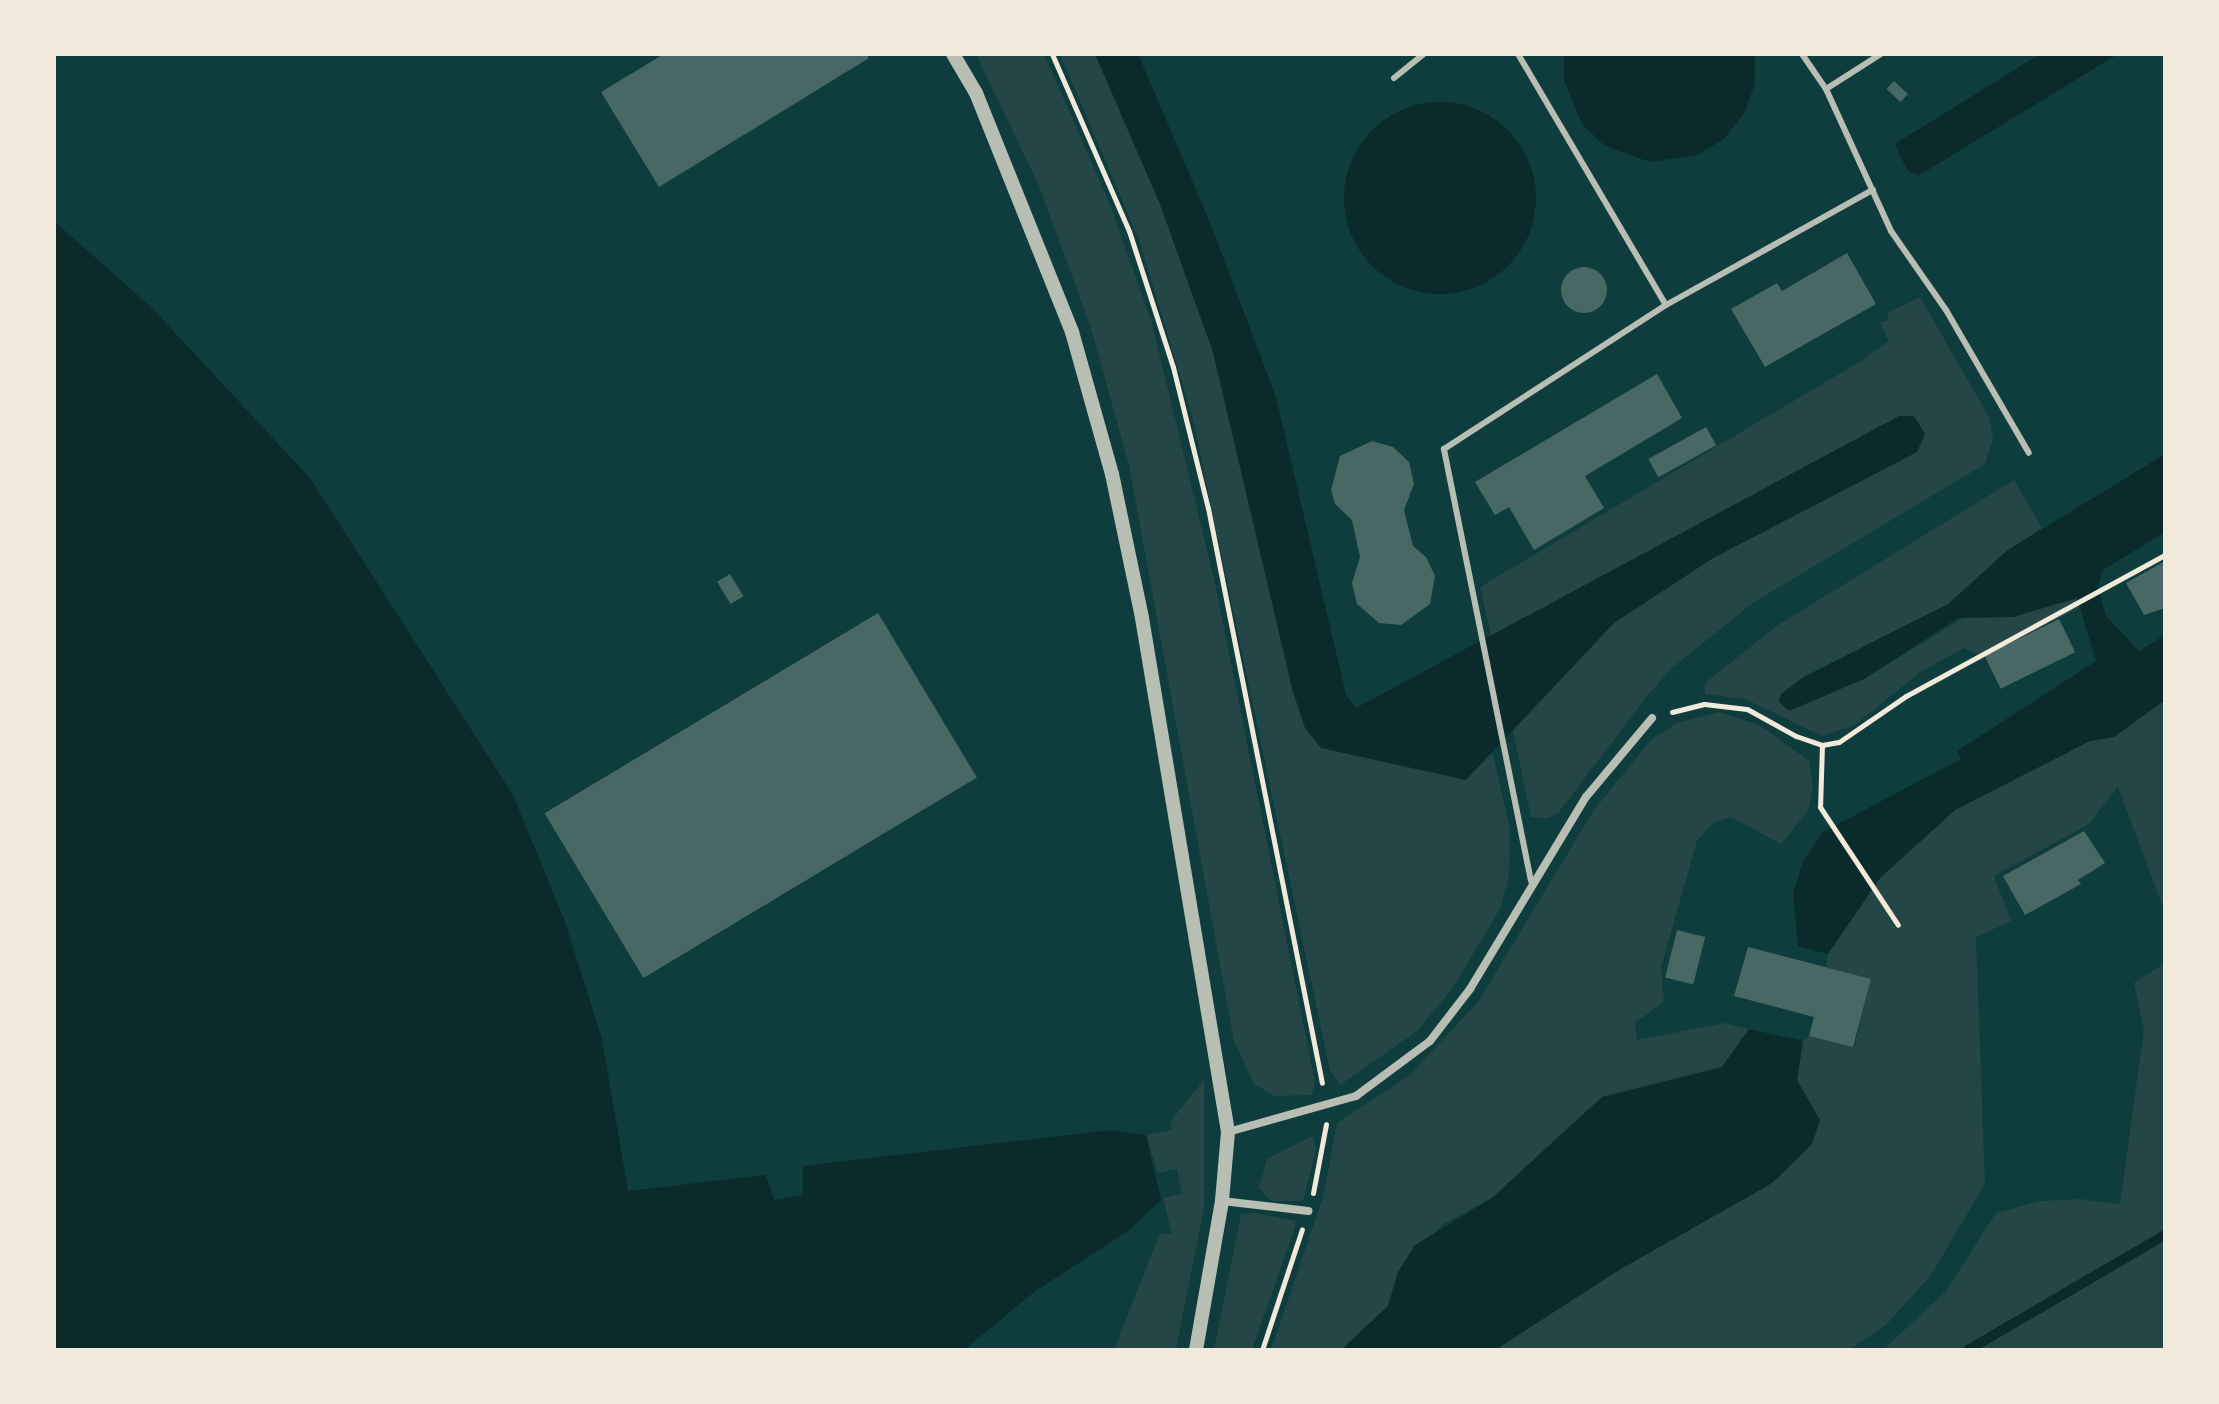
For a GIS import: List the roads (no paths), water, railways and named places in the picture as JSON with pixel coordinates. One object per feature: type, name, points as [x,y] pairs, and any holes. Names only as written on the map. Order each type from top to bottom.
[{"type":"street","points":[[953,54],[976,93],[1072,332],[1112,474],[1142,618],[1228,1132],[1222,1201],[1196,1350]]},
{"type":"street","points":[[1228,1132],[1327,1108],[1378,1083],[1430,1041],[1470,989],[1531,881],[1586,797],[1652,718]]},
{"type":"street","points":[[1222,1201],[1308,1211]]},
{"type":"lane","points":[[1394,78],[1424,54]]},
{"type":"lane","points":[[1518,54],[1666,305]]},
{"type":"lane","points":[[1802,54],[1826,89],[1891,231],[1946,310],[2029,453]]},
{"type":"lane","points":[[1826,89],[1881,54]]},
{"type":"lane","points":[[1531,881],[1444,449],[1666,305],[1873,190]]},
{"type":"waterway","points":[[1968,1350],[2165,1235]]}]
